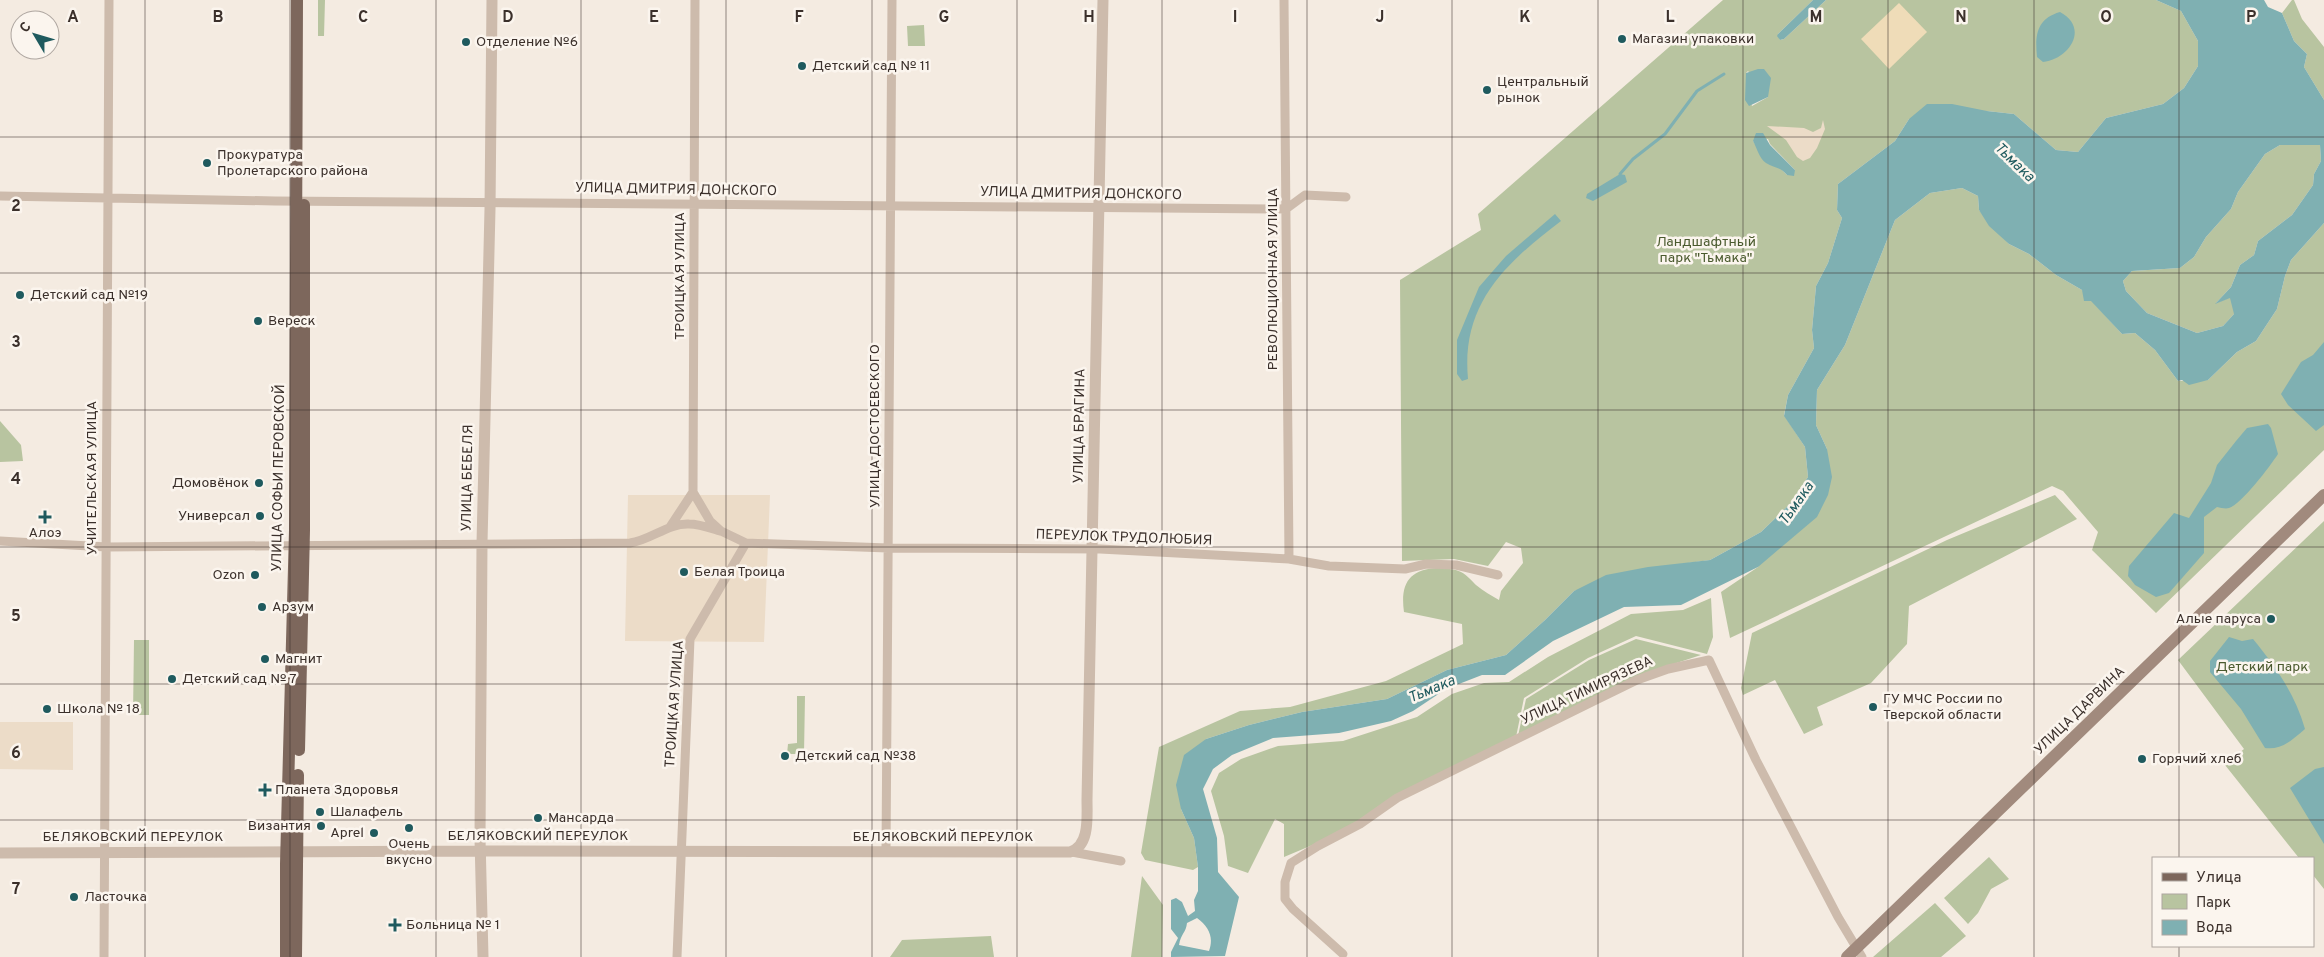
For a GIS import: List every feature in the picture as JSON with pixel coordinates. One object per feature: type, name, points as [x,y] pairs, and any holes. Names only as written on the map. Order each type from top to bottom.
[{"type":"main road","name":"УЛИЦА СОФЬИ ПЕРОВСКОЙ","points":[[286,957],[292,852],[299,547],[297,0]]},
{"type":"main road","name":"УЛИЦА СОФЬИ ПЕРОВСКОЙ","points":[[299,200],[306,0]]},
{"type":"main road","name":"УЛИЦА ДАРВИНА","points":[[1855,954],[2324,495]]},
{"type":"main road","name":"УЛИЦА СОФЬИ ПЕРОВСКОЙ","points":[[292,852],[296,957]]},
{"type":"street","name":"УЧИТЕЛЬСКАЯ УЛИЦА","points":[[104,957],[109,0]]},
{"type":"street","name":"УЛИЦА БЕБЕЛЯ","points":[[483,957],[480,851],[482,544],[490,201],[492,0]]},
{"type":"street","name":"ТРОИЦКАЯ УЛИЦА","points":[[677,957],[690,639],[746,543],[721,531],[705,515],[693,492],[695,0]]},
{"type":"street","name":"УЛИЦА ДОСТОЕВСКОГО","points":[[886,852],[892,0]]},
{"type":"street","name":"УЛИЦА БРАГИНА","points":[[1074,851],[1083,841],[1086,831],[1103,0]]},
{"type":"street","name":"РЕВОЛЮЦИОННАЯ УЛИЦА","points":[[1284,0],[1288,558]]},
{"type":"street","points":[[1286,209],[1305,195],[1346,197]]},
{"type":"street","name":"УЛИЦА ДМИТРИЯ ДОНСКОГО","points":[[0,196],[1286,209]]},
{"type":"street","points":[[670,527],[693,492]]},
{"type":"street","points":[[0,541],[107,547],[630,543],[641,541],[670,527],[688,523],[721,531]]},
{"type":"street","name":"ПЕРЕУЛОК ТРУДОЛЮБИЯ","points":[[746,543],[888,548],[1093,549],[1288,558],[1329,566],[1405,569],[1426,564],[1456,565],[1498,575]]},
{"type":"street","name":"УЛИЦА ТИМИРЯЗЕВА","points":[[1343,954],[1293,909],[1285,899],[1285,882],[1291,864],[1318,846],[1360,824],[1397,798],[1636,680],[1668,668],[1709,660],[1756,760],[1855,954]]},
{"type":"street","points":[[1074,851],[1121,861]]},
{"type":"street","name":"БЕЛЯКОВСКИЙ ПЕРЕУЛОК","points":[[0,853],[1074,851]]},
{"type":"green space","points":[[318,0],[325,0],[324,36],[318,36]]},
{"type":"green space","name":"Ландшафтный парк \"Тьмака\"","points":[[1723,0],[1813,0],[1778,34],[1780,40],[1784,39],[1826,0],[2156,0],[2181,11],[2198,41],[2198,66],[2184,88],[2163,104],[2106,118],[2078,152],[2056,150],[2014,114],[1987,111],[1909,119],[1895,141],[1838,184],[1837,210],[1842,218],[1828,263],[1816,286],[1812,330],[1814,348],[1788,395],[1784,415],[1805,447],[1808,477],[1790,504],[1761,532],[1710,560],[1681,564],[1574,591],[1506,655],[1447,670],[1387,699],[1302,712],[1249,725],[1206,739],[1181,809],[1194,838],[1198,867],[1193,870],[1145,860],[1141,853],[1159,747],[1240,711],[1290,707],[1386,681],[1463,644],[1462,624],[1404,612],[1405,586],[1409,580],[1413,575],[1428,569],[1453,569],[1463,573],[1479,587],[1499,600],[1501,591],[1523,563],[1521,548],[1506,542],[1488,566],[1454,559],[1402,561],[1400,280],[1481,230],[1478,214]],"holes":[[[1748,71],[1768,97],[1752,106],[1746,86],[1746,73]],[[1768,139],[1770,144],[1795,170],[1787,175],[1753,141]]]},
{"type":"green space","points":[[2294,0],[2302,19],[2324,47],[2324,100],[2304,67],[2307,54],[2294,41],[2282,13]]},
{"type":"green space","points":[[924,25],[925,46],[908,46],[907,26]]},
{"type":"green space","points":[[2280,145],[2320,145],[2321,161],[2314,174],[2313,185],[2292,215],[2258,241],[2254,255],[2240,265],[2231,287],[2216,303],[2231,297],[2235,313],[2223,326],[2197,333],[2147,313],[2126,291],[2123,281],[2132,271],[2180,268],[2194,257],[2206,237],[2231,209],[2238,192],[2265,154]]},
{"type":"green space","points":[[1962,188],[1978,196],[1979,210],[2009,244],[2029,254],[2056,275],[2082,290],[2122,334],[2135,333],[2155,350],[2178,381],[2208,380],[2237,352],[2256,341],[2277,309],[2291,260],[2324,223],[2324,450],[2156,613],[2092,550],[2098,532],[2063,491],[2052,486],[1730,638],[1721,592],[1758,567],[1827,449],[1816,425],[1817,390],[1845,345],[1895,220],[1930,193]]},
{"type":"green space","points":[[0,421],[21,445],[23,461],[0,462]]},
{"type":"green space","points":[[2055,495],[2077,519],[1909,606],[1907,644],[1871,683],[1817,707],[1823,725],[1804,734],[1775,680],[1743,695],[1741,688],[1752,633],[1947,540]]},
{"type":"green space","name":"Детский парк","points":[[2324,521],[2324,889],[2314,876],[2314,857],[2298,857],[2225,765],[2244,749],[2178,660]]},
{"type":"green space","points":[[1711,598],[1713,637],[1707,654],[1636,636],[1588,658],[1524,698],[1516,737],[1315,844],[1284,857],[1284,824],[1275,819],[1248,873],[1228,866],[1224,836],[1211,791],[1219,773],[1241,759],[1278,746],[1343,741],[1417,717],[1452,694],[1484,683],[1509,682],[1548,657],[1631,614],[1683,610]]},
{"type":"green space","points":[[1636,639],[1701,655],[1640,675],[1518,736],[1526,699],[1589,660]]},
{"type":"green space","points":[[134,640],[149,640],[149,715],[133,715]]},
{"type":"green space","points":[[797,696],[805,696],[804,754],[787,754],[788,744],[797,743]]},
{"type":"green space","points":[[1989,857],[2009,879],[1991,889],[1978,913],[1968,924],[1944,898]]},
{"type":"green space","points":[[1142,876],[1163,905],[1162,957],[1131,957]]},
{"type":"green space","points":[[1935,903],[1966,936],[1941,957],[1873,957]]},
{"type":"green space","points":[[991,936],[994,957],[890,957],[902,940]]},
{"type":"sand","points":[[1899,3],[1927,32],[1889,69],[1861,39]]},
{"type":"shaded area","points":[[1823,120],[1825,129],[1817,148],[1810,158],[1803,161],[1797,157],[1786,140],[1767,126],[1804,128],[1813,132],[1821,128]]},
{"type":"shaded area","points":[[628,495],[770,495],[764,642],[625,641]]},
{"type":"shaded area","points":[[0,722],[73,722],[73,770],[0,769]]},
{"type":"water","points":[[1813,0],[1826,0],[1784,39],[1780,40],[1777,36],[1778,34]]},
{"type":"water","name":"Тьмака","points":[[2156,0],[2264,0],[2268,7],[2282,13],[2294,41],[2307,54],[2304,67],[2324,100],[2324,223],[2291,260],[2277,309],[2256,341],[2237,352],[2208,380],[2189,385],[2182,380],[2178,381],[2155,350],[2135,333],[2122,334],[2091,301],[2084,301],[2082,290],[2056,275],[2029,254],[2009,244],[1989,226],[1979,210],[1978,196],[1962,188],[1930,193],[1895,220],[1845,345],[1817,390],[1816,425],[1827,449],[1832,477],[1828,495],[1817,517],[1758,567],[1681,605],[1624,607],[1553,641],[1505,675],[1482,675],[1446,689],[1413,711],[1391,721],[1339,733],[1273,738],[1232,755],[1213,769],[1203,789],[1217,838],[1218,872],[1239,897],[1225,956],[1171,957],[1171,952],[1178,938],[1171,929],[1171,900],[1176,898],[1182,902],[1188,916],[1195,911],[1194,900],[1198,891],[1198,867],[1194,838],[1181,809],[1176,785],[1184,755],[1206,739],[1249,725],[1302,712],[1387,699],[1447,670],[1506,655],[1574,591],[1606,575],[1648,567],[1710,560],[1761,532],[1790,504],[1808,477],[1805,447],[1784,416],[1788,395],[1814,348],[1812,330],[1816,286],[1828,263],[1842,218],[1837,210],[1838,184],[1895,141],[1909,119],[1927,104],[1952,104],[2014,114],[2056,150],[2078,152],[2106,118],[2163,104],[2184,88],[2198,66],[2198,41],[2181,11]],"holes":[[[2280,145],[2320,145],[2321,161],[2314,174],[2313,185],[2292,215],[2258,241],[2254,255],[2240,265],[2231,287],[2215,304],[2230,298],[2234,314],[2223,326],[2197,333],[2147,313],[2126,291],[2123,281],[2132,271],[2180,268],[2194,257],[2206,237],[2231,209],[2238,192],[2265,154]],[[1197,918],[1205,925],[1211,937],[1209,951],[1179,945],[1187,923]]]},
{"type":"water","points":[[2060,12],[2074,26],[2075,34],[2068,49],[2052,60],[2043,62],[2037,57],[2036,42],[2039,29],[2046,19]]},
{"type":"water","points":[[1764,69],[1771,78],[1768,97],[1749,106],[1745,100],[1746,73]]},
{"type":"water","points":[[1756,133],[1763,133],[1770,145],[1795,170],[1794,176],[1787,175],[1782,170],[1764,161],[1753,141]]},
{"type":"water","points":[[1620,174],[1625,175],[1627,182],[1593,201],[1586,198],[1587,194]]},
{"type":"water","points":[[1555,214],[1561,221],[1522,253],[1491,287],[1480,307],[1472,328],[1468,352],[1468,379],[1462,381],[1457,374],[1457,340],[1479,287],[1506,256]]},
{"type":"water","points":[[2324,342],[2324,425],[2316,431],[2288,405],[2281,394],[2301,362],[2313,355]]},
{"type":"water","points":[[2268,424],[2271,428],[2278,454],[2241,500],[2229,508],[2217,507],[2204,517],[2204,553],[2169,593],[2156,597],[2135,585],[2128,576],[2129,566],[2174,513],[2189,518],[2211,483],[2217,465],[2247,428]]},
{"type":"water","points":[[2229,637],[2242,641],[2253,639],[2277,671],[2296,704],[2305,729],[2282,746],[2265,748],[2241,709],[2210,672],[2210,661]]},
{"type":"water","points":[[2324,767],[2324,844],[2290,788],[2315,769]]},
{"type":"waterway","points":[[1620,174],[1633,159],[1665,134],[1697,91],[1724,74]]},
{"type":"place","name":"Магазин упаковки","points":[[1622,39]]},
{"type":"place","name":"Отделение №6","points":[[466,42]]},
{"type":"place","name":"Детский сад № 11","points":[[802,66]]},
{"type":"place","name":"Центральный рынок","points":[[1487,90]]},
{"type":"place","name":"Прокуратура Пролетарского района","points":[[207,163]]},
{"type":"place","name":"Детский сад №19","points":[[20,295]]},
{"type":"place","name":"Вереск","points":[[258,321]]},
{"type":"place","name":"Домовёнок","points":[[259,483]]},
{"type":"place","name":"Универсал","points":[[260,516]]},
{"type":"place","name":"Алоэ","points":[[45,517]]},
{"type":"place","name":"Белая Троица","points":[[684,572]]},
{"type":"place","name":"Ozon","points":[[255,575]]},
{"type":"place","name":"Арзум","points":[[262,607]]},
{"type":"place","name":"Алые паруса","points":[[2271,619]]},
{"type":"place","name":"Магнит","points":[[265,659]]},
{"type":"place","name":"Детский сад № 7","points":[[172,679]]},
{"type":"place","name":"ГУ МЧС России по Тверской области","points":[[1873,707]]},
{"type":"place","name":"Школа № 18","points":[[47,709]]},
{"type":"place","name":"Детский сад №38","points":[[785,756]]},
{"type":"place","name":"Горячий хлеб","points":[[2142,759]]},
{"type":"place","name":"Планета Здоровья","points":[[265,790]]},
{"type":"place","name":"Шалафель","points":[[320,812]]},
{"type":"place","name":"Мансарда","points":[[538,818]]},
{"type":"place","name":"Византия","points":[[321,826]]},
{"type":"place","name":"Очень вкусно","points":[[409,828]]},
{"type":"place","name":"Aprel","points":[[374,833]]},
{"type":"place","name":"Ласточка","points":[[74,897]]},
{"type":"place","name":"Больница № 1","points":[[395,925]]}]
